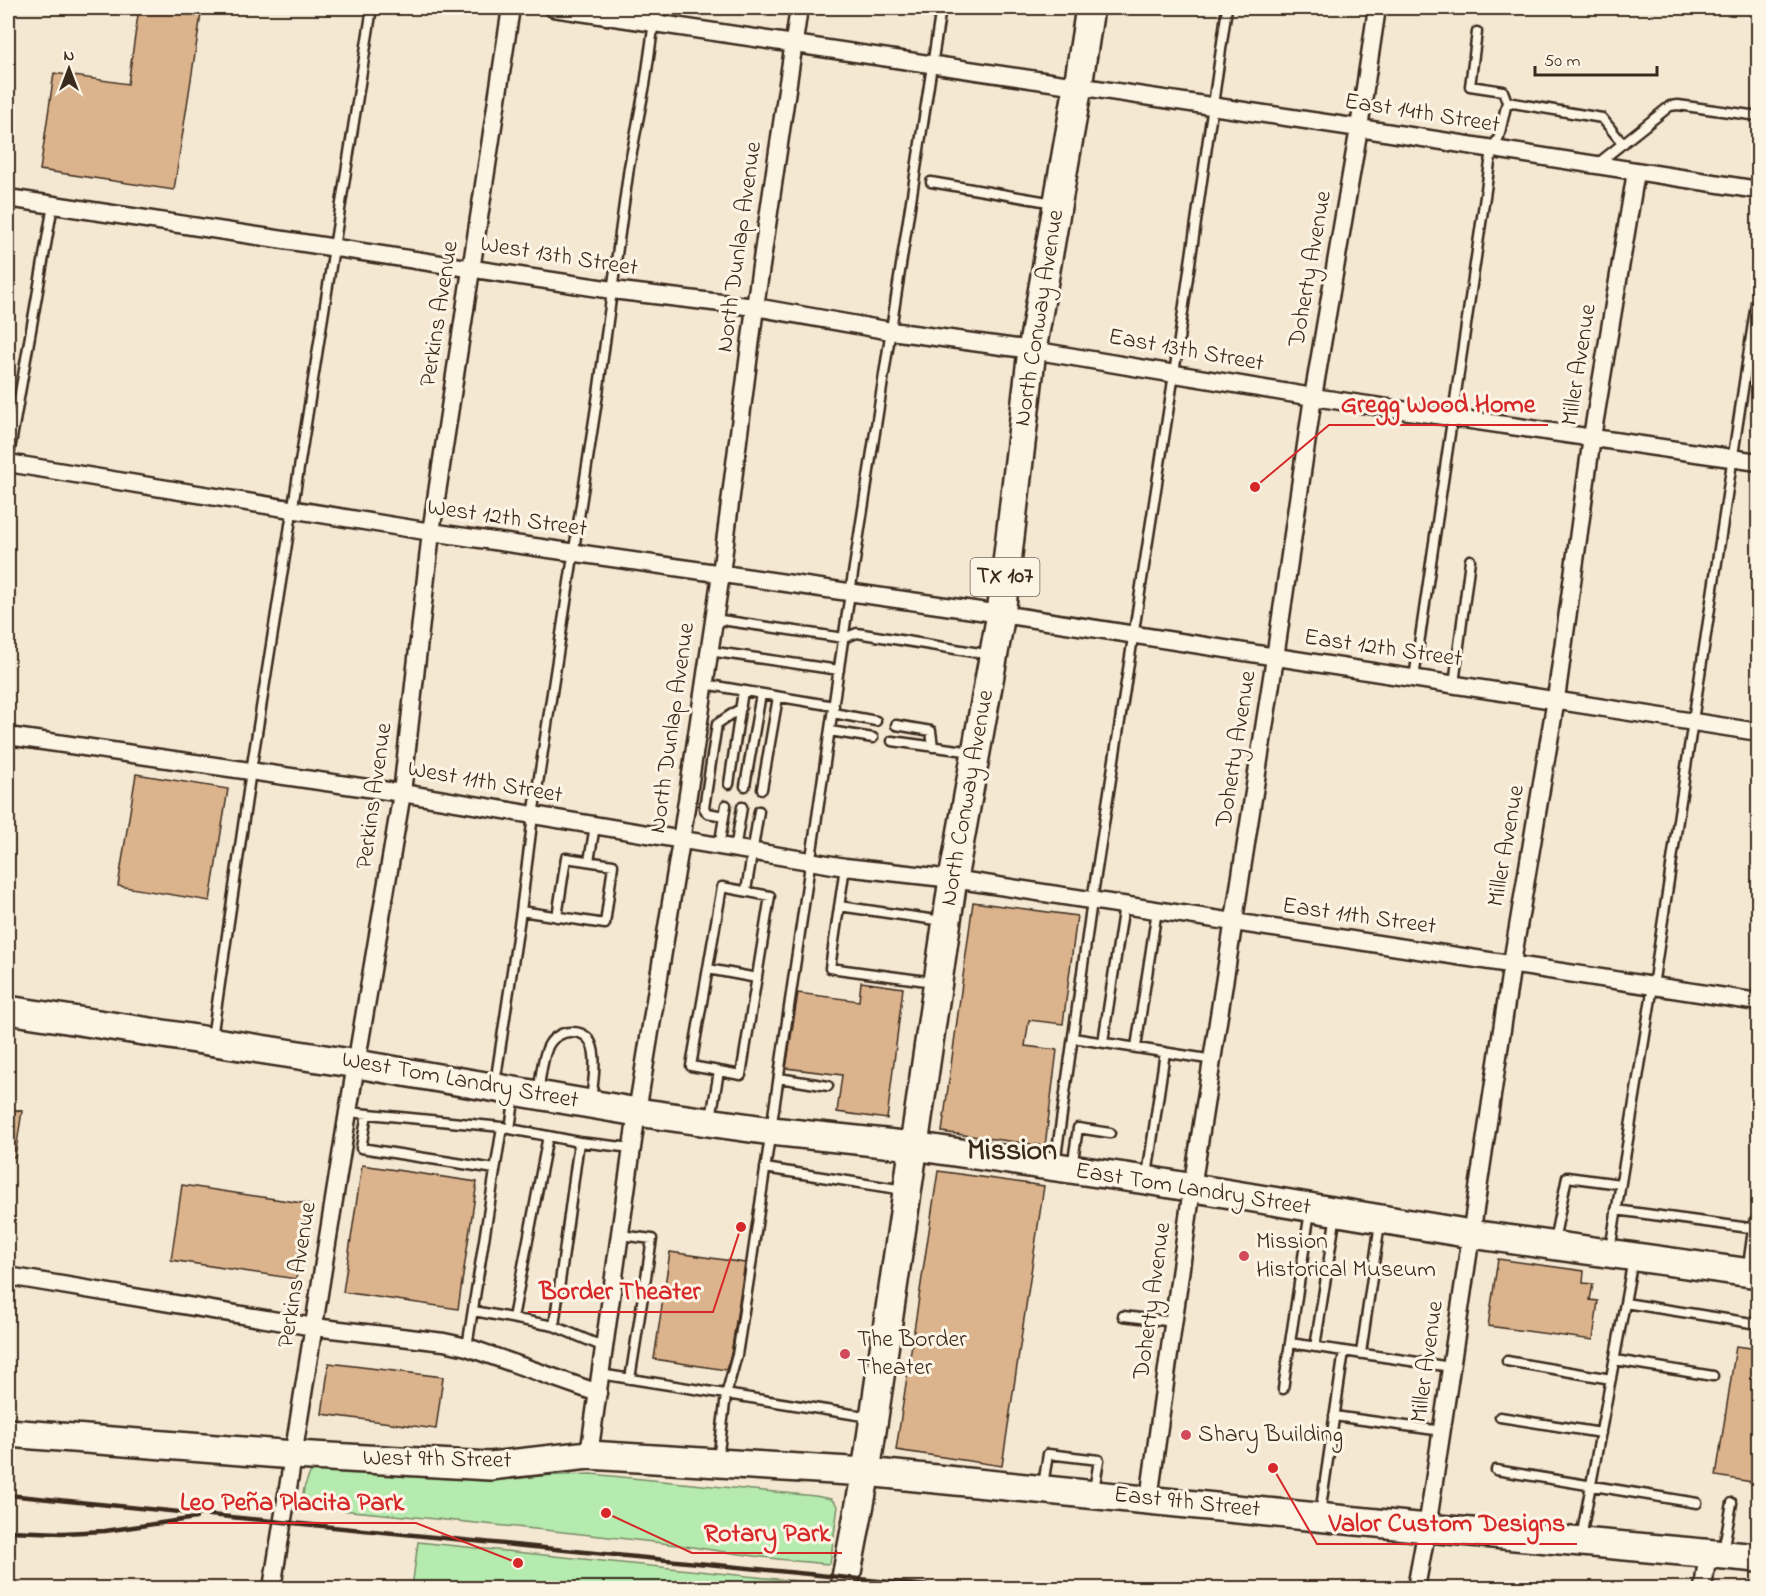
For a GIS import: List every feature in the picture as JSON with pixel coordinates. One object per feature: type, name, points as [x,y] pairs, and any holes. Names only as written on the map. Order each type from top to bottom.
[{"type":"main road","name":"North Conway Avenue","points":[[844,1588],[866,1472],[953,879],[1001,614],[1032,350],[1090,8]]},
{"type":"main road","name":"West Tom Landry Street","points":[[8,1010],[357,1064],[638,1112],[771,1131],[913,1146]]},
{"type":"main road","name":"East Tom Landry Street","points":[[913,1146],[1146,1180],[1471,1234],[1754,1274]]},
{"type":"main road","name":"West 9th Street","points":[[8,1433],[294,1455],[490,1466],[589,1455],[866,1472]]},
{"type":"main road","name":"East 9th Street","points":[[866,1472],[1428,1528],[1758,1558]]},
{"type":"street","name":"Perkins Avenue","points":[[272,1588],[348,1112],[402,793],[431,532],[512,8]]},
{"type":"street","name":"East 14th Street","points":[[553,8],[655,15],[793,44],[1758,190]]},
{"type":"street","name":"North Dunlap Avenue","points":[[589,1455],[632,1148],[721,574],[755,307],[799,8]]},
{"type":"street","name":"Doherty Avenue","points":[[1149,1499],[1192,1188],[1214,1060],[1313,397],[1377,8]]},
{"type":"street","name":"Miller Avenue","points":[[1416,1588],[1428,1528],[1512,963],[1556,699],[1592,437],[1636,172]]},
{"type":"street","name":"West 13th Street","points":[[8,198],[612,290],[755,307],[891,331],[1032,350]]},
{"type":"street","name":"East 13th Street","points":[[1032,350],[1313,397],[1758,462]]},
{"type":"street","name":"West 12th Street","points":[[8,462],[431,532],[1001,614]]},
{"type":"street","name":"East 12th Street","points":[[1001,614],[1758,732]]},
{"type":"street","name":"West 11th Street","points":[[8,736],[402,793],[811,862],[953,879]]},
{"type":"street","name":"East 11th Street","points":[[953,879],[1758,1002]]},
{"type":"street","points":[[1754,1274],[1758,1226]]},
{"type":"street","points":[[8,1276],[314,1327],[444,1342],[467,1347],[598,1394]]},
{"type":"street","points":[[1703,1588],[1715,1554]]},
{"type":"lane","points":[[211,1041],[251,771],[372,8]]},
{"type":"lane","points":[[717,1463],[726,1395],[737,1355],[850,592],[940,8]]},
{"type":"lane","points":[[1063,1169],[1073,1038],[1092,901],[1174,374],[1227,8]]},
{"type":"lane","points":[[467,1347],[495,1169],[516,1091],[521,911],[533,816],[629,167],[645,85],[655,15]]},
{"type":"lane","points":[[1414,678],[1492,148],[1499,137],[1507,102],[1503,91],[1470,86],[1477,32]]},
{"type":"lane","points":[[1507,102],[1602,118],[1623,144]]},
{"type":"lane","points":[[1596,165],[1670,106],[1678,105],[1758,116]]},
{"type":"lane","points":[[932,182],[1058,204]]},
{"type":"lane","points":[[8,462],[52,205]]},
{"type":"lane","points":[[1581,1542],[1625,1303],[1617,1210],[1620,1184],[1653,987],[1758,290]]},
{"type":"lane","points":[[1454,684],[1470,560]]},
{"type":"lane","points":[[714,619],[844,638],[857,633],[993,655]]},
{"type":"lane","points":[[709,651],[839,670]]},
{"type":"lane","points":[[704,684],[778,697],[876,722]]},
{"type":"lane","points":[[729,784],[743,691]]},
{"type":"lane","points":[[745,786],[760,694]]},
{"type":"lane","points":[[762,789],[778,697]]},
{"type":"lane","points":[[724,816],[707,813],[704,808],[717,724],[741,708]]},
{"type":"lane","points":[[896,725],[932,731],[933,747]]},
{"type":"lane","points":[[830,731],[873,738]]},
{"type":"lane","points":[[892,741],[976,752]]},
{"type":"lane","points":[[726,805],[724,816],[727,849]]},
{"type":"lane","points":[[727,849],[742,807]]},
{"type":"lane","points":[[746,891],[759,811]]},
{"type":"lane","points":[[589,861],[596,826]]},
{"type":"lane","points":[[521,911],[557,917],[605,924],[613,865],[566,858],[557,917]]},
{"type":"lane","points":[[845,867],[830,968],[938,983]]},
{"type":"lane","points":[[722,887],[746,891],[770,896],[741,1075],[691,1066],[722,887]]},
{"type":"lane","points":[[1103,1042],[1124,905]]},
{"type":"lane","points":[[839,906],[947,922]]},
{"type":"lane","points":[[1136,1047],[1157,910]]},
{"type":"lane","points":[[708,969],[757,978]]},
{"type":"lane","points":[[516,1091],[550,1043],[561,1034],[576,1032],[590,1040],[594,1047],[591,1103]]},
{"type":"lane","points":[[1073,1038],[1214,1060]]},
{"type":"lane","points":[[1146,1180],[1166,1052]]},
{"type":"lane","points":[[711,1122],[718,1071]]},
{"type":"lane","points":[[779,1078],[828,1086]]},
{"type":"lane","points":[[348,1112],[506,1128],[579,1142],[632,1148]]},
{"type":"lane","points":[[367,1114],[361,1148],[495,1169]]},
{"type":"lane","points":[[1063,1169],[1078,1128],[1110,1133]]},
{"type":"lane","points":[[513,1318],[548,1137]]},
{"type":"lane","points":[[554,1326],[579,1142]]},
{"type":"lane","points":[[765,1168],[906,1190]]},
{"type":"lane","points":[[1553,1245],[1567,1177],[1620,1184]]},
{"type":"lane","points":[[1283,1389],[1290,1343],[1323,1210]]},
{"type":"lane","points":[[1315,1347],[1323,1210]]},
{"type":"lane","points":[[1617,1210],[1758,1226]]},
{"type":"lane","points":[[1361,1353],[1381,1220]]},
{"type":"lane","points":[[620,1235],[652,1239],[630,1379]]},
{"type":"lane","points":[[1625,1303],[1758,1324]]},
{"type":"lane","points":[[474,1311],[554,1326],[604,1347]]},
{"type":"lane","points":[[1124,1316],[1175,1322]]},
{"type":"lane","points":[[1290,1343],[1451,1367]]},
{"type":"lane","points":[[1320,1517],[1344,1351]]},
{"type":"lane","points":[[1615,1360],[1713,1376]]},
{"type":"lane","points":[[1507,1361],[1611,1379]]},
{"type":"lane","points":[[600,1374],[874,1418]]},
{"type":"lane","points":[[1334,1416],[1442,1431]]},
{"type":"lane","points":[[1500,1417],[1601,1433]]},
{"type":"lane","points":[[1496,1470],[1697,1503]]},
{"type":"lane","points":[[1715,1554],[1732,1503]]},
{"type":"green space","points":[[319,1470],[457,1479],[591,1474],[815,1496],[831,1499],[838,1506],[830,1564],[576,1533],[317,1508],[303,1495],[310,1473]]},
{"type":"green space","points":[[418,1542],[825,1584],[824,1588],[412,1588]]},
{"type":"building","points":[[139,8],[202,8],[174,190],[40,170],[54,73],[128,84]]},
{"type":"building","points":[[136,774],[228,789],[210,901],[118,886]]},
{"type":"building","points":[[973,902],[1077,916],[1063,1024],[1029,1020],[1025,1046],[1057,1050],[1045,1146],[942,1132]]},
{"type":"building","points":[[861,982],[903,988],[887,1119],[837,1112],[842,1075],[786,1068],[798,993],[859,1001]]},
{"type":"building","points":[[8,1109],[22,1111],[15,1157],[8,1156]]},
{"type":"building","points":[[362,1165],[477,1182],[458,1309],[343,1292]]},
{"type":"building","points":[[938,1171],[1044,1186],[1002,1466],[896,1450]]},
{"type":"building","points":[[182,1185],[308,1204],[296,1279],[171,1260]]},
{"type":"building","points":[[670,1252],[745,1263],[731,1354],[726,1370],[654,1359]]},
{"type":"building","points":[[1498,1259],[1584,1271],[1583,1283],[1593,1284],[1590,1300],[1598,1301],[1593,1340],[1488,1326]]},
{"type":"building","points":[[1736,1346],[1758,1349],[1758,1483],[1716,1476]]},
{"type":"building","points":[[329,1363],[443,1377],[436,1429],[322,1414]]},
{"type":"railway","points":[[8,1495],[950,1588]]},
{"type":"railway","points":[[8,1531],[63,1533],[105,1531],[196,1518]]},
{"type":"place","name":"Gregg Wood Home","points":[[1255,487]]},
{"type":"place","name":"Border Theater","points":[[741,1227]]},
{"type":"place","name":"Mission Historical Museum","points":[[1244,1256]]},
{"type":"place","name":"The Border Theater","points":[[845,1354]]},
{"type":"place","name":"Shary Building","points":[[1186,1435]]},
{"type":"place","name":"Valor Custom Designs","points":[[1273,1468]]},
{"type":"place","name":"Rotary Park","points":[[606,1513]]},
{"type":"place","name":"Leo Peña Placita Park","points":[[518,1563]]},
{"type":"district","name":"Mission","points":[[1012,1152]]}]
